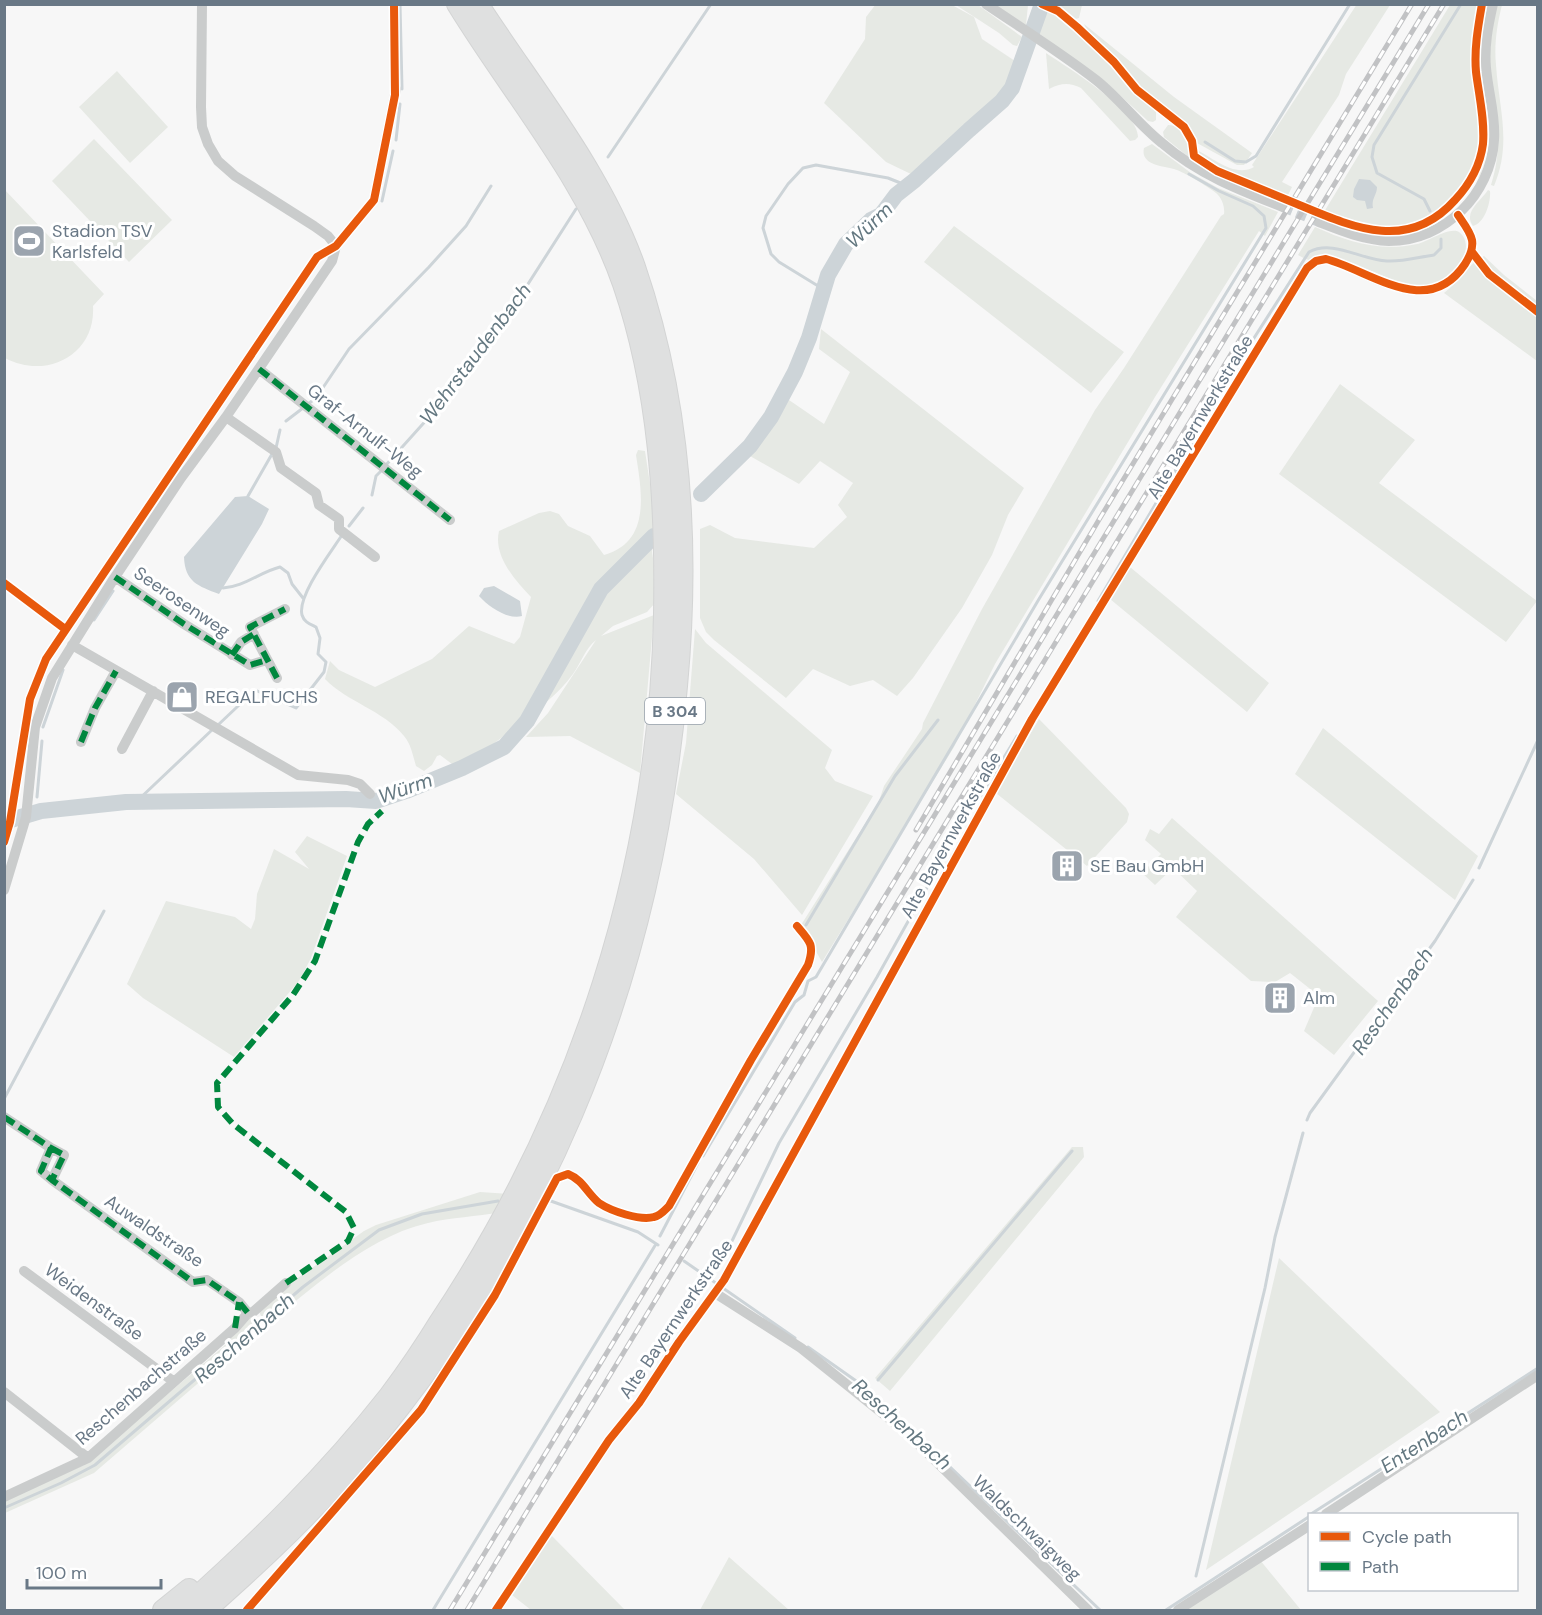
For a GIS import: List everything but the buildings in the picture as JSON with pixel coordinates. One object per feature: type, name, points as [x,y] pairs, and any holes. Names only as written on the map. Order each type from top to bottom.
[{"type":"highway","name":"B 304","points":[[182,1611],[288,1523],[414,1361],[476,1267],[529,1170],[571,1077],[608,969],[636,860],[653,758],[663,658],[664,551],[656,436],[649,389],[637,333],[617,268],[585,200],[457,4]]},
{"type":"highway","name":"B 304","points":[[206,1611],[288,1523],[367,1448],[428,1371],[491,1276],[544,1178],[585,1085],[624,975],[653,862],[671,755],[680,659],[684,561],[676,456],[666,385],[651,316],[630,254],[606,203],[568,139],[478,4]]},
{"type":"highway","points":[[163,1611],[262,1526],[288,1523]]},
{"type":"highway","points":[[227,1611],[259,1576],[288,1523]]},
{"type":"street","points":[[202,4],[201,107],[202,127],[208,144],[218,161],[235,176],[314,226],[328,236],[336,246]]},
{"type":"street","points":[[986,4],[1097,81],[1160,142],[1189,164],[1221,182],[1283,207]]},
{"type":"street","points":[[1319,222],[1358,236],[1392,241],[1408,239],[1431,232],[1458,215],[1479,191],[1491,160],[1494,132],[1485,57],[1486,34],[1493,4]]},
{"type":"street","points":[[4,890],[27,812],[38,716],[52,678],[115,577],[181,478],[226,417],[332,261],[336,246],[374,200],[396,89]]},
{"type":"street","name":"Alte Bayernwerkstraße","points":[[496,1611],[609,1440],[639,1403],[679,1342],[719,1288],[1032,719],[1307,268],[1316,261],[1326,259],[1411,291],[1434,290],[1454,277],[1472,252],[1473,239],[1458,215]]},
{"type":"street","name":"Graf-Arnulf-Weg","points":[[259,369],[450,520]]},
{"type":"street","points":[[226,417],[274,450],[281,468],[316,493],[319,505],[339,519],[339,529],[375,557]]},
{"type":"street","name":"Seerosenweg","points":[[115,577],[250,665],[267,660]]},
{"type":"street","name":"Seerosenweg","points":[[278,678],[250,627],[285,609]]},
{"type":"street","name":"Seerosenweg","points":[[232,655],[241,642],[254,634]]},
{"type":"street","points":[[72,645],[298,775],[348,780],[360,784],[370,794]]},
{"type":"street","points":[[81,742],[95,708],[116,670]]},
{"type":"street","points":[[122,749],[153,692]]},
{"type":"street","name":"Auwaldstraße","points":[[4,1117],[51,1148],[41,1171],[52,1180],[193,1282],[207,1280],[239,1302],[248,1313]]},
{"type":"street","name":"Weidenstraße","points":[[24,1271],[174,1381]]},
{"type":"street","name":"Reschenbachstraße","points":[[4,1497],[88,1458],[235,1328],[248,1313],[253,1312],[286,1283]]},
{"type":"street","name":"Waldschwaigweg","points":[[719,1288],[801,1348],[891,1419],[1088,1611]]},
{"type":"street","points":[[235,1328],[239,1302]]},
{"type":"street","points":[[1329,1513],[1538,1375]]},
{"type":"street","points":[[4,1392],[88,1458]]},
{"type":"street","points":[[1178,1611],[1308,1526]]},
{"type":"shaded area","points":[[876,4],[952,5],[974,17],[982,39],[1015,61],[1007,86],[987,108],[913,175],[886,162],[824,103],[865,39],[866,17]]},
{"type":"shaded area","points":[[1357,4],[1390,5],[1346,74],[1339,95],[1282,182],[1292,187],[1287,197],[1223,172],[1201,159],[1195,152],[1197,150],[1232,169],[1247,170],[1254,167],[1252,165]]},
{"type":"shaded area","points":[[956,5],[978,5],[1022,37],[1017,46],[1013,45]]},
{"type":"shaded area","points":[[994,5],[1028,5],[1026,25]]},
{"type":"shaded area","points":[[1050,5],[1082,5],[1079,18],[1072,20]]},
{"type":"shaded area","points":[[1450,5],[1480,5],[1475,38],[1474,73],[1481,141],[1476,165],[1465,186],[1438,212],[1408,227],[1377,228],[1324,212]]},
{"type":"shaded area","points":[[1484,5],[1488,5],[1486,102],[1488,140],[1486,157],[1479,178],[1476,175],[1484,148],[1485,134],[1478,49]]},
{"type":"shaded area","points":[[1497,5],[1502,5],[1495,50],[1503,140],[1502,155],[1494,186],[1491,185],[1498,139],[1490,57]]},
{"type":"shaded area","points":[[1034,6],[1051,12],[1083,36],[1156,112],[1156,120],[1148,121],[1110,86],[1029,26]]},
{"type":"shaded area","points":[[1084,24],[1174,97],[1252,153],[1244,165],[1237,165],[1197,143],[1185,123],[1166,107],[1158,105],[1142,92],[1114,59],[1089,35]]},
{"type":"shaded area","points":[[1046,53],[1085,79],[1115,103],[1135,126],[1138,137],[1130,141],[1081,88],[1065,84],[1049,89]]},
{"type":"shaded area","points":[[117,71],[168,127],[130,163],[79,107]]},
{"type":"shaded area","points":[[1168,125],[1179,129],[1183,134],[1197,164],[1164,137],[1163,132]]},
{"type":"shaded area","points":[[94,139],[172,220],[129,262],[52,181]]},
{"type":"shaded area","points":[[1152,144],[1191,173],[1218,188],[1278,212],[1265,236],[1259,231],[1155,397],[995,664],[954,747],[822,962],[801,925],[879,801],[884,786],[922,729],[982,609],[1095,410],[1224,214],[1221,200],[1212,190],[1174,169],[1159,166],[1145,158],[1144,148]]},
{"type":"shaded area","points":[[1359,179],[1370,180],[1377,187],[1373,208],[1367,209],[1365,201],[1353,197]]},
{"type":"shaded area","name":"Stadion TSV Karlsfeld","points":[[4,189],[104,294],[93,306],[92,323],[86,338],[66,359],[52,364],[36,366],[21,364],[5,358]]},
{"type":"shaded area","points":[[1488,190],[1490,196],[1486,212],[1481,221],[1473,226],[1470,221],[1471,212]]},
{"type":"shaded area","points":[[954,226],[1124,352],[1091,393],[924,262]]},
{"type":"shaded area","points":[[1315,227],[1352,241],[1390,247],[1417,244],[1455,231],[1463,236],[1466,250],[1459,263],[1446,277],[1436,283],[1414,286],[1360,267],[1314,262],[1298,255]]},
{"type":"shaded area","points":[[1484,256],[1537,301],[1537,361],[1444,293]]},
{"type":"shaded area","points":[[821,329],[1024,488],[1008,515],[992,555],[962,608],[913,678],[897,696],[873,680],[850,686],[813,669],[786,698],[714,640],[706,632],[700,618],[700,529],[710,525],[735,538],[814,548],[847,517],[838,505],[853,483],[820,461],[799,484],[750,456],[789,400],[824,424],[850,372],[819,349]]},
{"type":"shaded area","points":[[1340,384],[1415,440],[1379,483],[1537,601],[1506,642],[1279,474]]},
{"type":"shaded area","points":[[638,450],[645,451],[655,517],[652,552],[658,590],[655,603],[647,612],[613,626],[601,636],[654,615],[640,773],[570,736],[526,737],[548,713],[596,640],[561,689],[495,743],[461,762],[452,764],[440,755],[437,756],[432,765],[424,771],[416,766],[412,750],[404,736],[395,727],[325,679],[330,661],[339,670],[375,687],[432,659],[469,626],[514,644],[520,637],[531,597],[512,575],[502,558],[498,540],[499,531],[539,513],[550,511],[559,514],[568,526],[590,536],[604,555],[619,549],[630,539],[640,514],[640,485],[636,455]]},
{"type":"shaded area","points":[[248,496],[269,509],[219,594],[190,578],[184,557],[235,497]]},
{"type":"shaded area","points":[[1130,567],[1269,683],[1247,712],[1110,599]]},
{"type":"shaded area","points":[[494,586],[520,601],[522,616],[511,616],[499,612],[479,596],[484,588]]},
{"type":"shaded area","points":[[695,629],[706,643],[832,750],[825,768],[835,781],[873,796],[802,915],[754,859],[676,794],[686,743]]},
{"type":"shaded area","points":[[1039,719],[1126,808],[1129,814],[1127,822],[1087,866],[996,793]]},
{"type":"shaded area","points":[[1323,728],[1478,856],[1455,900],[1295,774]]},
{"type":"shaded area","points":[[1172,818],[1378,1001],[1334,1055],[1304,1031],[1319,996],[1290,973],[1275,982],[1251,981],[1176,917],[1197,891],[1173,868],[1155,885],[1142,873],[1161,854],[1145,840],[1150,829],[1159,834]]},
{"type":"shaded area","points":[[307,836],[347,856],[311,958],[299,981],[234,1057],[143,998],[127,984],[166,901],[235,917],[251,929],[255,919],[257,894],[274,849],[309,869],[295,852]]},
{"type":"shaded area","points":[[1072,1147],[1083,1147],[1084,1157],[890,1391],[875,1378]]},
{"type":"shaded area","points":[[480,1192],[510,1194],[500,1212],[428,1223],[405,1230],[363,1251],[322,1280],[266,1325],[258,1310],[295,1280],[364,1231],[376,1225]]},
{"type":"shaded area","points":[[1279,1258],[1440,1412],[1206,1570]]},
{"type":"shaded area","points":[[252,1315],[261,1329],[94,1473],[5,1513],[4,1500],[84,1465],[223,1347]]},
{"type":"shaded area","points":[[551,1535],[625,1610],[531,1610],[512,1595]]},
{"type":"shaded area","points":[[729,1557],[789,1610],[700,1610]]},
{"type":"shaded area","points":[[1260,1560],[1301,1610],[1185,1610]]},
{"type":"waterway","points":[[400,4],[402,89]]},
{"type":"waterway","name":"Wehrstaudenbach","points":[[608,157],[711,4]]},
{"type":"waterway","name":"Würm","points":[[701,494],[750,446],[771,417],[795,372],[809,338],[828,275],[846,244],[871,220],[881,215],[896,195],[1002,101],[1012,88],[1042,4]]},
{"type":"waterway","points":[[1205,142],[1235,161],[1246,162],[1256,156],[1350,4]]},
{"type":"waterway","points":[[1430,211],[1424,199],[1377,173],[1372,157],[1374,145],[1461,4]]},
{"type":"waterway","points":[[396,140],[400,104]]},
{"type":"waterway","points":[[382,201],[393,151]]},
{"type":"waterway","points":[[823,289],[779,262],[771,254],[763,228],[766,216],[788,184],[803,168],[816,165],[888,178],[908,186]]},
{"type":"waterway","points":[[703,1156],[795,1002],[804,995],[808,981],[816,977],[1039,599],[1266,228],[1264,216],[1253,206],[1189,174]]},
{"type":"waterway","points":[[308,404],[316,398],[349,349],[466,226],[491,186]]},
{"type":"waterway","name":"Wehrstaudenbach","points":[[386,465],[430,416],[505,320],[576,209]]},
{"type":"waterway","points":[[1098,601],[1254,338],[1309,252],[1328,248],[1377,260],[1399,261],[1434,255],[1441,248],[1441,239]]},
{"type":"waterway","points":[[286,421],[303,408]]},
{"type":"waterway","points":[[276,448],[280,430]]},
{"type":"waterway","points":[[248,496],[272,454]]},
{"type":"waterway","name":"Wehrstaudenbach","points":[[372,495],[376,476],[382,470]]},
{"type":"waterway","name":"Wehrstaudenbach","points":[[349,526],[363,508]]},
{"type":"waterway","points":[[218,725],[255,690],[296,708],[324,672],[326,662],[318,654],[320,638],[316,627],[303,617],[302,607],[316,574],[342,535]]},
{"type":"waterway","name":"Würm","points":[[4,822],[41,811],[126,802],[346,799],[376,801],[462,768],[504,747],[527,721],[601,589],[654,536]]},
{"type":"waterway","points":[[223,588],[238,585],[280,567],[288,573],[292,584],[303,598]]},
{"type":"waterway","points":[[94,620],[113,591]]},
{"type":"waterway","points":[[43,727],[63,670]]},
{"type":"waterway","points":[[806,925],[895,776],[938,720]]},
{"type":"waterway","points":[[136,802],[213,729]]},
{"type":"waterway","points":[[720,1266],[779,1143],[877,977],[953,841],[1017,736]]},
{"type":"waterway","name":"Reschenbach","points":[[1479,868],[1538,740]]},
{"type":"waterway","points":[[37,797],[42,741]]},
{"type":"waterway","name":"Würm","points":[[33,813],[34,809]]},
{"type":"waterway","name":"Reschenbach","points":[[1307,1120],[1435,941],[1473,880]]},
{"type":"waterway","points":[[4,1099],[104,911]]},
{"type":"waterway","name":"Reschenbach","points":[[1196,1576],[1265,1288],[1275,1237],[1303,1133]]},
{"type":"waterway","points":[[878,1380],[1072,1151]]},
{"type":"waterway","points":[[660,1236],[698,1163]]},
{"type":"waterway","name":"Reschenbach","points":[[548,1200],[638,1232],[658,1245]]},
{"type":"waterway","name":"Reschenbach","points":[[4,1508],[95,1465],[303,1287],[379,1230],[422,1214],[498,1201]]},
{"type":"waterway","points":[[433,1610],[656,1244]]},
{"type":"waterway","name":"Reschenbach","points":[[684,1261],[795,1338]]},
{"type":"waterway","name":"Reschenbach","points":[[808,1347],[869,1390],[908,1427]]},
{"type":"waterway","name":"Entenbach","points":[[1313,1513],[1538,1368]]},
{"type":"waterway","name":"Reschenbach","points":[[928,1446],[1100,1610]]},
{"type":"waterway","name":"Entenbach","points":[[1166,1610],[1308,1517]]},
{"type":"tunnel","points":[[1283,207],[1319,222]]},
{"type":"railway","points":[[916,830],[1100,518],[1412,4]]},
{"type":"railway","points":[[450,1610],[1429,4]]},
{"type":"railway","points":[[467,1610],[1444,4]]},
{"type":"marked path","points":[[259,369],[450,520]]},
{"type":"marked path","points":[[115,577],[250,665],[267,660]]},
{"type":"marked path","points":[[277,678],[250,627],[285,609]]},
{"type":"marked path","points":[[232,655],[241,642],[254,634]]},
{"type":"marked path","points":[[81,742],[95,708],[116,671]]},
{"type":"marked path","points":[[286,1283],[348,1241],[354,1228],[346,1212],[233,1124],[218,1107],[217,1083],[293,995],[315,961],[358,842],[368,824],[382,811]]},
{"type":"marked path","points":[[4,1117],[51,1148],[41,1171],[52,1180],[193,1282],[207,1280],[239,1302],[248,1313]]},
{"type":"marked path","points":[[51,1148],[64,1155],[52,1180]]},
{"type":"marked path","points":[[235,1328],[239,1302]]},
{"type":"cycle path","points":[[4,842],[10,822],[30,699],[46,659],[317,257],[336,246],[374,200],[395,95],[394,4]]},
{"type":"cycle path","points":[[1042,4],[1058,11],[1077,27],[1114,62],[1137,90],[1184,127],[1192,141],[1194,156],[1217,171],[1338,221],[1359,227],[1399,231],[1418,226],[1437,216],[1455,200],[1477,168],[1483,144],[1476,72],[1477,38],[1482,4]]},
{"type":"cycle path","points":[[496,1610],[609,1440],[639,1403],[724,1280],[1032,719],[1307,268],[1316,261],[1326,259],[1398,287],[1417,290],[1434,289],[1450,280],[1465,264],[1472,250],[1472,238],[1458,215]]},
{"type":"cycle path","points":[[1472,252],[1489,274],[1538,312]]},
{"type":"cycle path","points":[[4,583],[65,629]]},
{"type":"cycle path","points":[[247,1610],[421,1410],[495,1295],[557,1178],[568,1174],[581,1183],[599,1203],[641,1218],[654,1217],[669,1206],[751,1060],[808,965],[811,953],[810,944],[797,926]]},
{"type":"place","name":"Stadion TSV Karlsfeld","points":[[29,241]]},
{"type":"place","name":"REGALFUCHS","points":[[182,697]]},
{"type":"place","name":"SE Bau GmbH","points":[[1067,866]]},
{"type":"place","name":"Alm","points":[[1280,998]]}]
